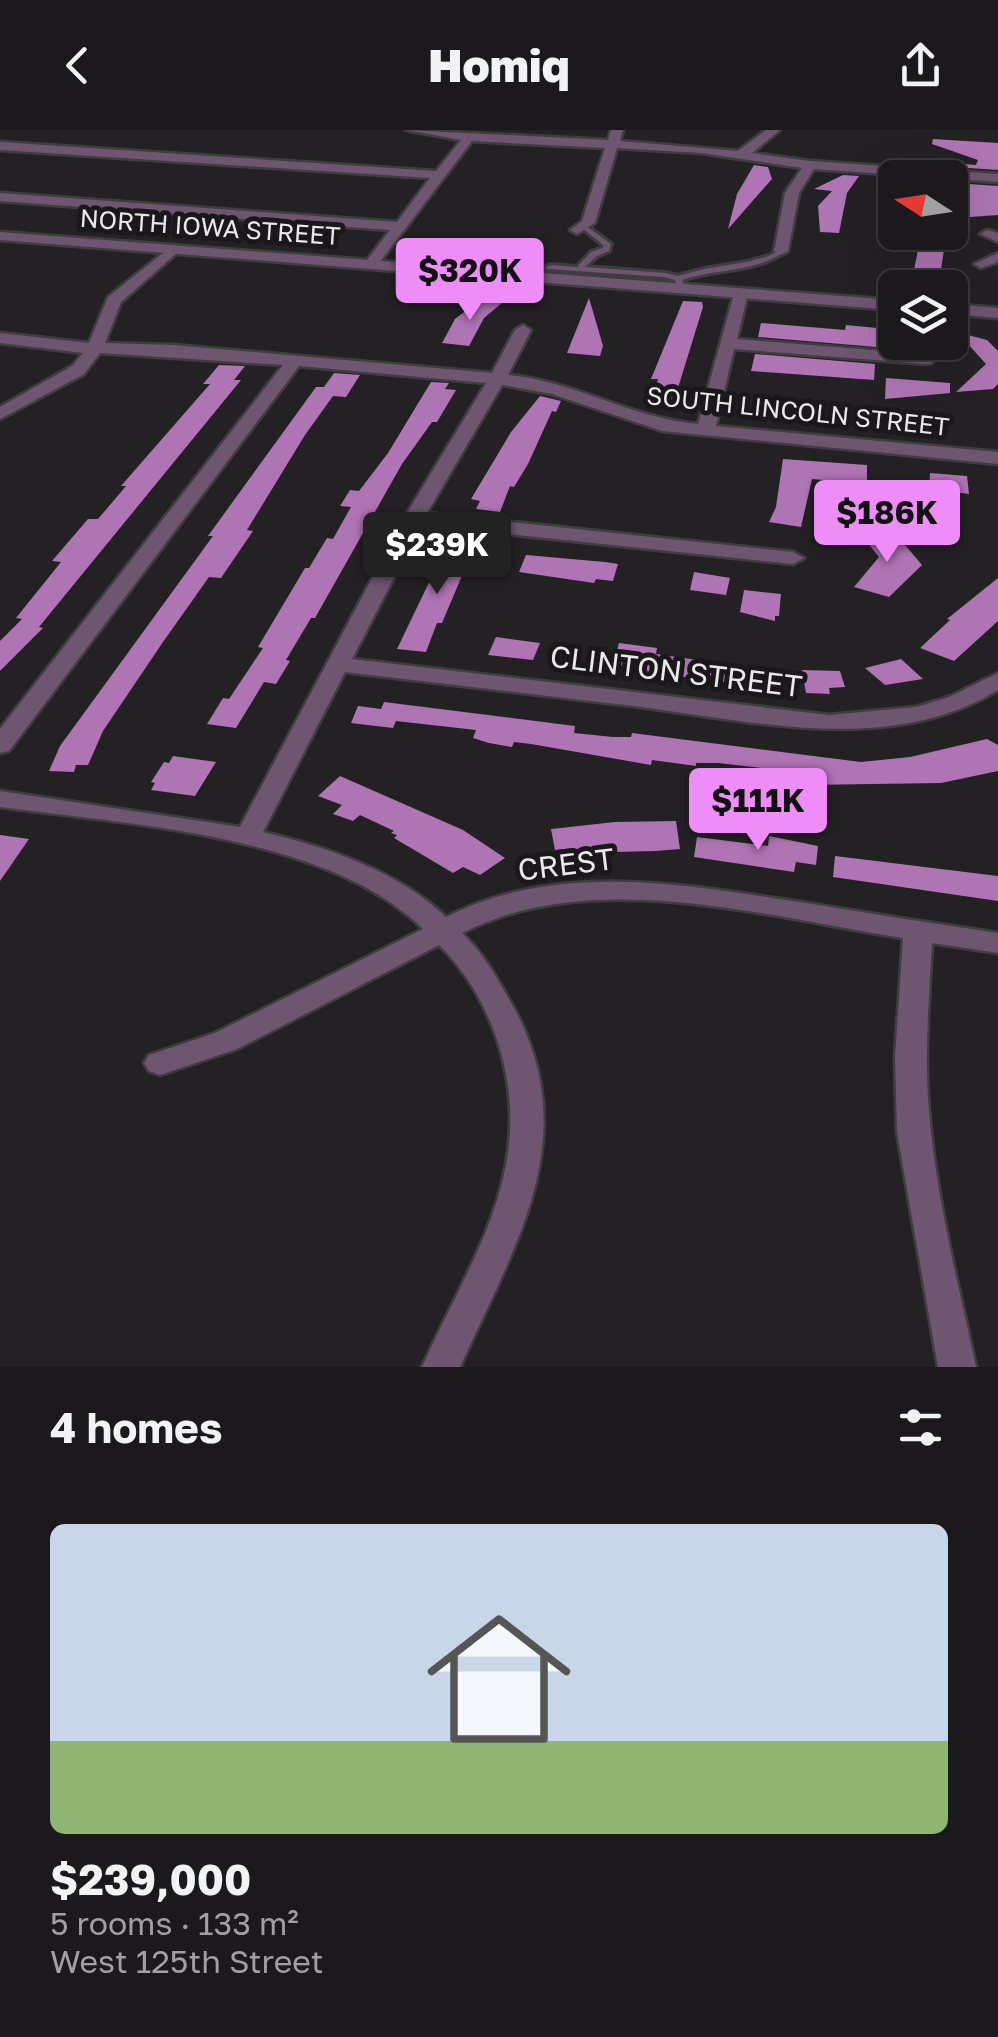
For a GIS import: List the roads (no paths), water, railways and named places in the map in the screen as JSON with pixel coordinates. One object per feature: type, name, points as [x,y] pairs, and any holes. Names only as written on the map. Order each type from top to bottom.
[{"type":"street","points":[[0,146],[24,130]]},
{"type":"street","points":[[412,130],[469,137],[614,137],[810,166],[998,178]]},
{"type":"street","points":[[742,154],[774,130]]},
{"type":"street","points":[[372,264],[469,137]]},
{"type":"street","points":[[580,228],[588,223],[614,137]]},
{"type":"street","points":[[0,146],[441,175]]},
{"type":"street","points":[[781,251],[792,194],[810,166]]},
{"type":"street","points":[[0,196],[400,226]]},
{"type":"street","name":"NORTH IOWA STREET","points":[[0,236],[679,284],[878,304]]},
{"type":"street","points":[[0,414],[72,375],[94,348],[114,300],[172,249]]},
{"type":"street","points":[[981,264],[998,257]]},
{"type":"street","points":[[705,431],[740,293]]},
{"type":"street","points":[[968,311],[998,313]]},
{"type":"street","points":[[248,836],[414,518],[500,379],[523,330]]},
{"type":"street","name":"SOUTH LINCOLN STREET","points":[[0,338],[500,379],[564,390],[647,422],[705,431],[998,458]]},
{"type":"street","points":[[726,343],[878,355]]},
{"type":"street","points":[[0,746],[294,362]]},
{"type":"street","points":[[414,518],[792,558]]},
{"type":"street","name":"CLINTON STREET","points":[[339,664],[829,722],[906,718],[947,708],[996,682]]},
{"type":"street","points":[[0,799],[248,836],[294,847],[389,886],[443,930],[484,978],[501,1008],[522,1063],[528,1119],[526,1154],[508,1224],[441,1367]]},
{"type":"street","name":"CREST","points":[[160,1063],[226,1041],[443,930],[522,901],[600,889],[672,893],[998,944]]},
{"type":"street","points":[[918,931],[910,1053],[914,1130],[928,1230],[957,1367]]},
{"type":"lane","points":[[579,269],[594,254],[606,249],[607,244],[580,228]]},
{"type":"lane","points":[[550,267],[679,284],[705,268],[772,259],[781,251]]}]
